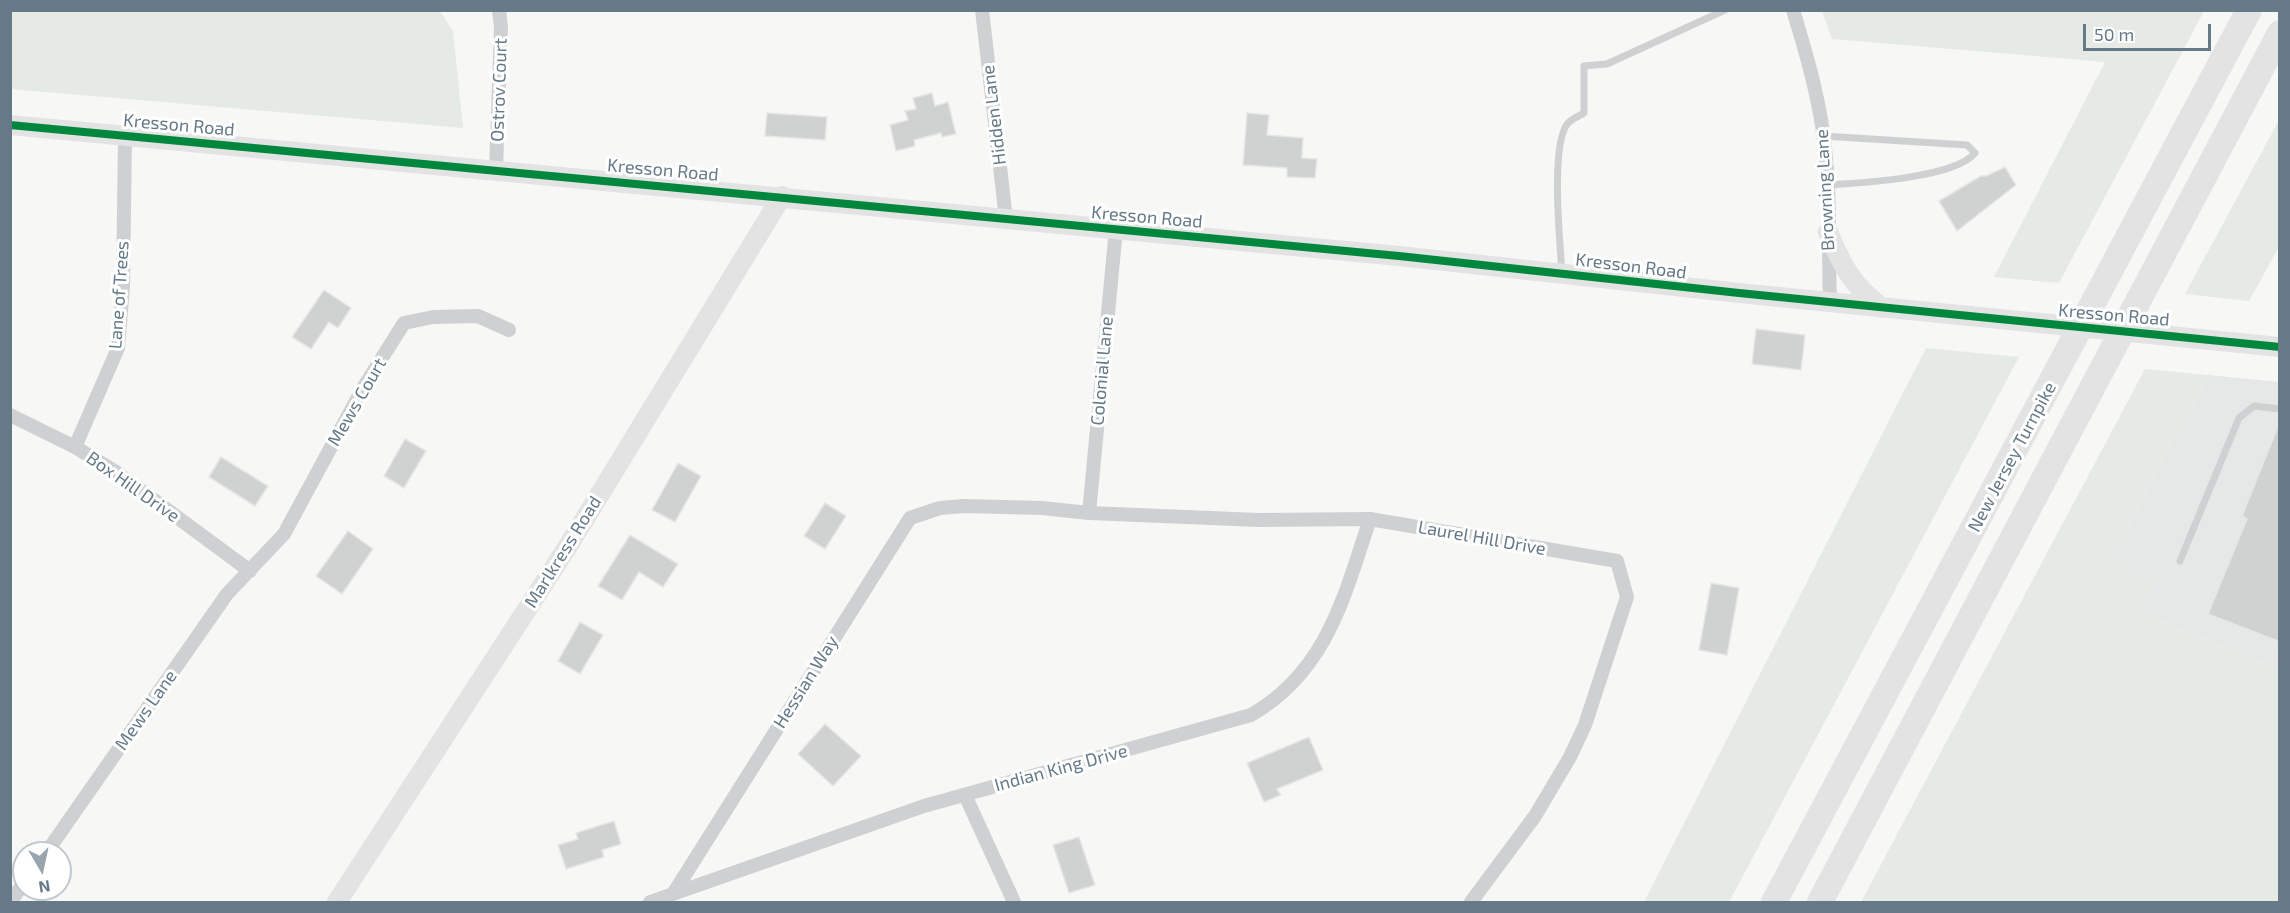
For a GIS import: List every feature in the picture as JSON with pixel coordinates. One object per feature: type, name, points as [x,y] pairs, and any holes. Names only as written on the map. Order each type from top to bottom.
[{"type":"highway","name":"New Jersey Turnpike","points":[[1774,903],[2249,10]]},
{"type":"highway","name":"New Jersey Turnpike","points":[[1820,903],[2280,33]]},
{"type":"street","name":"Ostrov Court","points":[[496,170],[501,28],[499,10]]},
{"type":"street","name":"Hidden Lane","points":[[982,10],[1006,219]]},
{"type":"street","name":"Browning Lane","points":[[1793,10],[1806,52],[1823,136],[1828,185],[1830,301]]},
{"type":"street","name":"Kresson Road","points":[[10,125],[783,196],[1562,272],[1882,308],[2280,347]]},
{"type":"street","name":"Lane of Trees","points":[[75,447],[118,348],[123,287],[125,135]]},
{"type":"street","name":"Marlkress Road","points":[[337,903],[570,543],[783,196]]},
{"type":"street","name":"Colonial Lane","points":[[1089,513],[1116,229]]},
{"type":"street","points":[[1828,232],[1851,279],[1866,296],[1882,308]]},
{"type":"street","name":"Mews Court","points":[[250,571],[284,534],[363,388],[404,323],[433,317],[478,316],[509,330]]},
{"type":"street","name":"Box Hill Drive","points":[[10,415],[75,447],[116,472],[250,571]]},
{"type":"street","name":"Laurel Hill Drive","points":[[964,506],[1258,520],[1370,519],[1617,561],[1627,597],[1585,725],[1570,758],[1535,816],[1471,903]]},
{"type":"street","name":"Hessian Way","points":[[673,894],[910,518],[940,508],[964,506]]},
{"type":"street","name":"Indian King Drive","points":[[650,903],[924,806],[1251,716],[1273,702],[1310,663],[1330,631],[1370,519]]},
{"type":"street","name":"Mews Lane","points":[[54,841],[226,594],[250,571]]},
{"type":"street","points":[[965,795],[1014,903]]},
{"type":"lane","points":[[1562,272],[1558,197],[1561,141],[1568,124],[1584,113],[1584,66],[1607,64],[1725,10]]},
{"type":"lane","points":[[1823,136],[1967,144],[1975,153],[1970,160],[1943,171],[1885,180],[1828,185]]},
{"type":"lane","points":[[2180,561],[2239,418],[2254,406],[2280,409]]},
{"type":"shaded area","points":[[1822,10],[2204,11],[2059,283],[1994,277],[2105,62],[1832,39]]},
{"type":"shaded area","points":[[10,11],[440,11],[453,31],[463,128],[11,89]]},
{"type":"shaded area","points":[[2279,120],[2279,247],[2249,301],[2185,294]]},
{"type":"shaded area","points":[[1926,348],[2019,357],[1729,902],[1644,902]]},
{"type":"shaded area","points":[[2145,369],[2208,375],[2110,560],[2150,584],[2140,613],[2279,669],[2279,902],[1861,902]]},
{"type":"shaded area","points":[[2208,375],[2279,382],[2279,669],[2140,613],[2110,560]]},
{"type":"building","points":[[932,93],[935,106],[948,102],[956,134],[942,137],[941,133],[914,140],[915,146],[896,151],[890,125],[908,120],[905,111],[916,109],[913,98]]},
{"type":"building","points":[[767,113],[827,117],[825,140],[765,136]]},
{"type":"building","points":[[1247,113],[1269,115],[1267,135],[1303,138],[1302,158],[1317,159],[1315,178],[1287,177],[1287,168],[1243,165]]},
{"type":"building","points":[[2005,167],[2016,185],[1957,231],[1939,201],[1981,176]]},
{"type":"building","points":[[324,290],[351,308],[338,328],[329,322],[311,349],[292,337]]},
{"type":"building","points":[[1756,329],[1805,335],[1801,370],[1752,364]]},
{"type":"building","points":[[2279,424],[2280,642],[2208,614],[2247,519],[2242,516]]},
{"type":"building","points":[[405,439],[426,451],[404,488],[384,476]]},
{"type":"building","points":[[221,457],[268,486],[255,506],[209,477]]},
{"type":"building","points":[[678,463],[701,476],[675,522],[652,510]]},
{"type":"building","points":[[825,503],[846,516],[825,549],[804,536]]},
{"type":"building","points":[[348,531],[373,549],[342,594],[316,576]]},
{"type":"building","points":[[630,535],[678,564],[663,587],[639,572],[622,600],[598,586]]},
{"type":"building","points":[[1711,583],[1739,588],[1727,655],[1699,650]]},
{"type":"building","points":[[580,622],[603,635],[580,674],[558,661]]},
{"type":"building","points":[[825,724],[861,756],[833,786],[798,754]]},
{"type":"building","points":[[1309,737],[1323,770],[1277,789],[1281,795],[1264,802],[1247,763]]},
{"type":"building","points":[[614,821],[621,844],[602,850],[604,857],[566,869],[558,845],[578,839],[576,833]]},
{"type":"building","points":[[1079,837],[1095,885],[1069,893],[1053,845]]},
{"type":"cycle path","points":[[10,125],[1399,256],[1739,293],[2280,347]]}]
